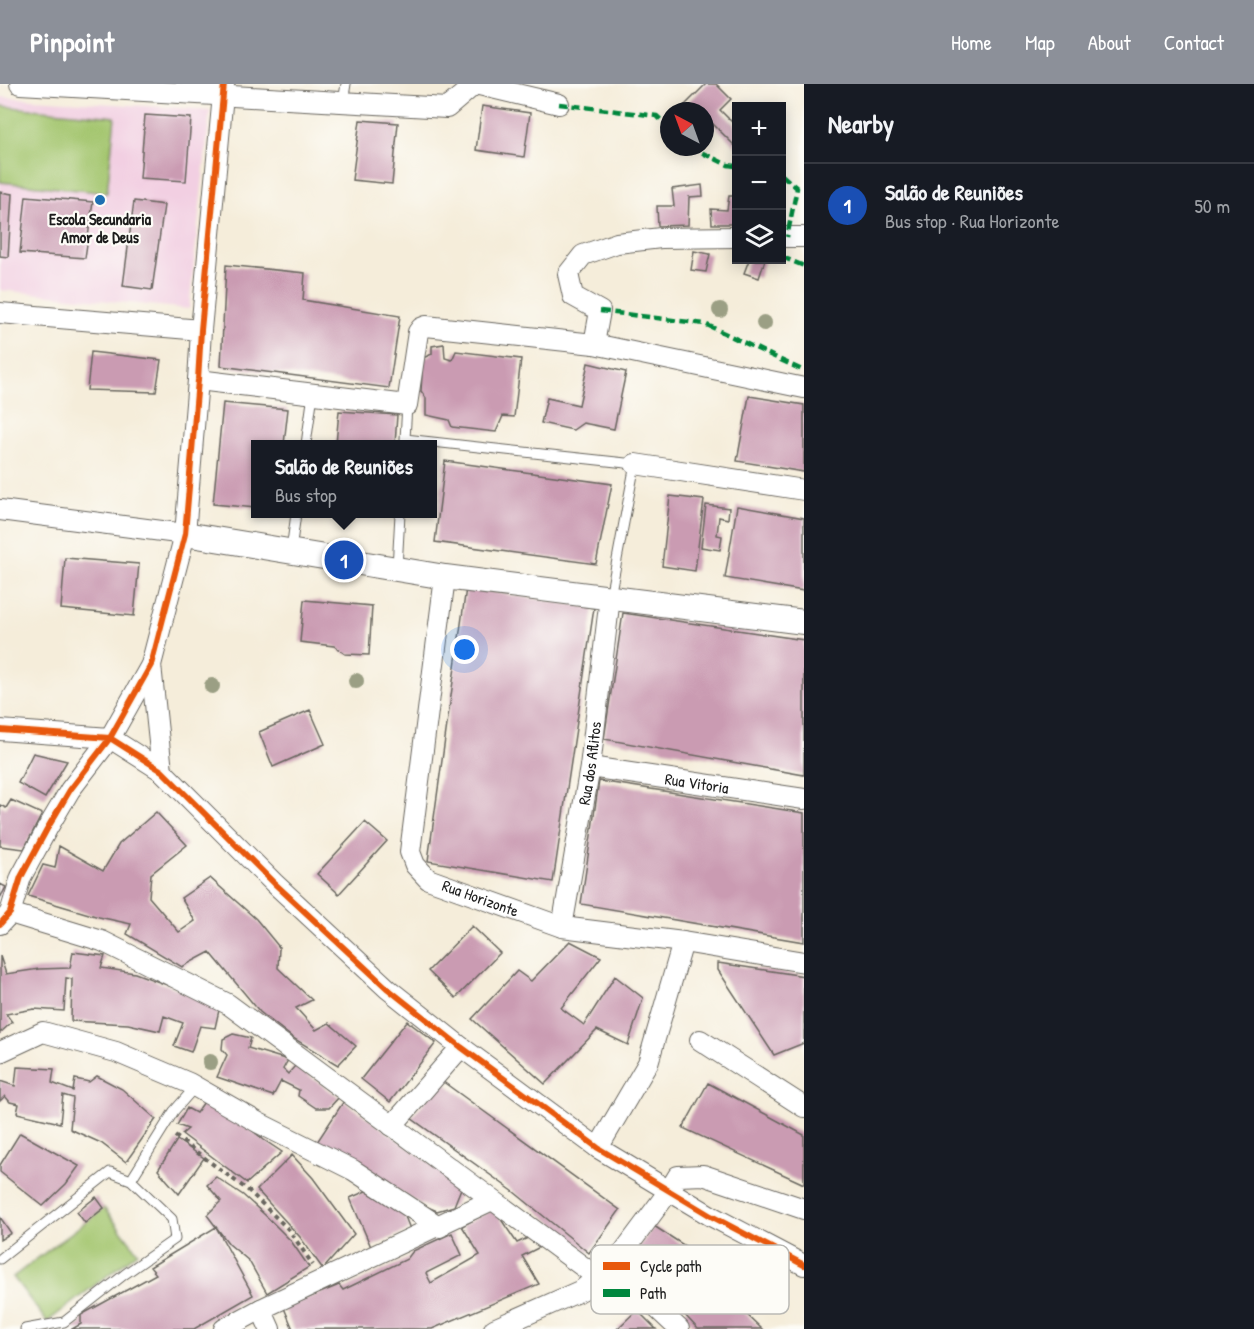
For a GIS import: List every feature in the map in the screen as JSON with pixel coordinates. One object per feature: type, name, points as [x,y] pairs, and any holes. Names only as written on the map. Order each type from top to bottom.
[{"type":"street","points":[[20,84],[344,93],[447,108],[475,84],[559,104]]},
{"type":"street","points":[[223,90],[185,534],[151,665],[110,738],[70,790],[47,829],[3,916],[102,940],[228,1004],[492,1200],[591,1263]]},
{"type":"street","points":[[594,344],[600,311],[573,296],[568,274],[583,255],[617,243],[662,238],[732,237]]},
{"type":"street","points":[[786,237],[804,237]]},
{"type":"street","points":[[0,313],[201,330]]},
{"type":"street","points":[[198,380],[407,405],[418,332],[420,328],[426,326],[594,344],[804,388]]},
{"type":"street","points":[[634,464],[804,490]]},
{"type":"street","points":[[0,510],[185,534],[445,577],[804,621]]},
{"type":"street","name":"Rua Horizonte","points":[[445,577],[410,852],[415,866],[428,879],[562,927],[682,942],[804,962]]},
{"type":"street","name":"Rua dos Aflitos","points":[[562,927],[590,767],[610,597]]},
{"type":"street","points":[[151,665],[162,771]]},
{"type":"street","points":[[0,730],[110,738],[162,771],[274,883],[388,989],[461,1047],[598,1148],[669,1191],[768,1245]]},
{"type":"street","name":"Rua Vitoria","points":[[590,767],[804,799]]},
{"type":"street","points":[[598,1148],[648,1063],[682,942]]},
{"type":"street","points":[[0,1052],[43,1032],[116,1052],[195,1087],[259,1123],[353,1170],[440,1227]]},
{"type":"street","points":[[700,1040],[804,1107]]},
{"type":"street","points":[[392,1126],[461,1047]]},
{"type":"street","points":[[629,1245],[678,1176],[703,1175],[804,1209]]},
{"type":"street","points":[[224,1329],[261,1309],[440,1227],[492,1200]]},
{"type":"street","points":[[789,1257],[804,1265]]},
{"type":"street","points":[[494,1329],[582,1290],[591,1282]]},
{"type":"street","points":[[261,1309],[270,1329]]},
{"type":"street","points":[[660,1314],[679,1329]]},
{"type":"lane","points":[[307,440],[313,394]]},
{"type":"lane","points":[[405,440],[407,405]]},
{"type":"lane","points":[[437,445],[634,464],[610,597]]},
{"type":"lane","points":[[291,551],[295,518]]},
{"type":"lane","points":[[397,569],[400,518]]},
{"type":"lane","points":[[131,1180],[174,1111],[195,1087]]},
{"type":"lane","points":[[0,1259],[110,1172],[131,1180],[172,1219],[175,1239],[125,1274],[64,1322],[25,1329]]},
{"type":"path","points":[[164,1128],[249,1191],[289,1230],[323,1281]]},
{"type":"shaded area","name":"Escola Secundaria Amor de Deus","points":[[0,97],[210,110],[189,309],[0,290]]},
{"type":"green space","points":[[0,106],[115,117],[107,193],[0,182]]},
{"type":"green space","points":[[104,1208],[138,1252],[47,1322],[13,1277]]},
{"type":"building","points":[[706,84],[716,84],[731,99],[720,110],[732,122],[732,143],[714,125],[714,102],[688,102]]},
{"type":"building","points":[[482,106],[530,113],[524,157],[476,150]]},
{"type":"building","points":[[145,115],[191,118],[186,181],[140,178]]},
{"type":"building","points":[[360,120],[398,123],[392,184],[352,180]]},
{"type":"building","points":[[702,185],[703,196],[689,197],[688,225],[658,226],[657,206],[674,206],[672,189]]},
{"type":"building","points":[[0,192],[12,194],[8,257],[0,256]]},
{"type":"building","points":[[26,196],[93,202],[85,258],[20,253]]},
{"type":"building","points":[[729,196],[732,196],[732,224],[712,224],[711,209],[727,210]]},
{"type":"building","points":[[134,201],[164,205],[152,290],[123,286]]},
{"type":"building","points":[[694,251],[710,254],[706,272],[691,270]]},
{"type":"building","points":[[747,264],[764,264],[759,278],[744,273]]},
{"type":"building","points":[[226,265],[305,273],[303,300],[400,316],[389,388],[221,366]]},
{"type":"building","points":[[444,344],[445,358],[452,360],[456,351],[521,359],[514,417],[503,416],[496,432],[452,427],[449,420],[426,415],[426,398],[421,391],[423,358],[432,354],[432,346]]},
{"type":"building","points":[[91,352],[161,360],[156,392],[87,390]]},
{"type":"building","points":[[588,363],[626,372],[614,429],[583,423],[573,430],[541,423],[547,398],[579,405]]},
{"type":"building","points":[[749,396],[804,405],[804,472],[737,461]]},
{"type":"building","points":[[223,403],[288,409],[284,440],[251,440],[251,508],[213,504]]},
{"type":"building","points":[[339,411],[397,415],[395,440],[336,440]]},
{"type":"building","points":[[445,461],[612,484],[596,564],[435,542]]},
{"type":"building","points":[[670,496],[704,500],[695,571],[662,566]]},
{"type":"building","points":[[706,505],[729,508],[728,519],[719,517],[717,535],[722,536],[720,550],[701,547]]},
{"type":"building","points":[[737,506],[804,518],[804,591],[725,578]]},
{"type":"building","points":[[65,558],[139,564],[134,616],[61,609]]},
{"type":"building","points":[[466,588],[594,608],[553,882],[428,861]]},
{"type":"building","points":[[304,600],[372,606],[369,655],[345,654],[334,646],[300,642]]},
{"type":"building","points":[[623,613],[804,640],[804,775],[604,739]]},
{"type":"building","points":[[310,710],[325,744],[273,767],[259,732]]},
{"type":"building","points":[[33,753],[67,761],[45,798],[18,783]]},
{"type":"building","points":[[599,781],[804,813],[804,942],[581,904]]},
{"type":"building","points":[[11,800],[42,814],[24,849],[0,846],[0,805],[6,808]]},
{"type":"building","points":[[156,812],[187,845],[151,874],[149,897],[179,932],[195,921],[181,898],[210,878],[256,919],[279,947],[278,968],[312,1000],[296,1008],[316,1030],[329,1023],[356,1046],[338,1065],[293,1038],[260,1012],[210,952],[182,967],[127,934],[131,924],[28,896],[43,865],[55,868],[59,846],[103,871],[119,844]]},
{"type":"building","points":[[365,822],[387,841],[339,894],[317,874]]},
{"type":"building","points":[[0,884],[6,887],[0,898]]},
{"type":"building","points":[[472,926],[500,953],[456,998],[428,971]]},
{"type":"building","points":[[570,941],[601,957],[561,1008],[584,1025],[615,976],[643,998],[628,1045],[597,1030],[545,1084],[472,1019],[517,971],[531,981]]},
{"type":"building","points":[[73,952],[105,956],[101,968],[135,973],[183,991],[219,1010],[215,1028],[200,1026],[191,1052],[174,1046],[183,1023],[164,1016],[160,1031],[128,1024],[71,1021],[72,979],[66,978],[64,1011],[34,1009],[6,1014],[12,1022],[0,1033],[0,956],[6,974],[39,969],[70,968]]},
{"type":"building","points":[[718,963],[804,976],[804,1043],[774,1055],[718,970]]},
{"type":"building","points":[[407,1021],[436,1043],[390,1102],[361,1079]]},
{"type":"building","points":[[233,1034],[251,1038],[248,1048],[288,1060],[283,1069],[288,1074],[295,1066],[339,1097],[329,1108],[316,1108],[298,1096],[299,1090],[281,1081],[273,1096],[217,1077],[227,1055],[222,1049],[223,1039]]},
{"type":"building","points":[[17,1067],[54,1069],[52,1083],[73,1091],[75,1079],[89,1082],[97,1076],[122,1089],[156,1119],[126,1162],[101,1143],[70,1129],[73,1098],[63,1095],[60,1123],[17,1113],[19,1104],[10,1102],[5,1096],[0,1101],[0,1081],[15,1086]]},
{"type":"building","points":[[442,1081],[620,1210],[595,1245],[591,1245],[589,1253],[514,1192],[411,1118]]},
{"type":"building","points":[[708,1083],[804,1135],[804,1184],[683,1128]]},
{"type":"building","points":[[344,1101],[462,1186],[454,1206],[437,1211],[418,1203],[317,1142]]},
{"type":"building","points":[[204,1102],[237,1118],[282,1152],[247,1183],[182,1134],[188,1129],[177,1125],[187,1108],[196,1113]]},
{"type":"building","points":[[20,1133],[79,1166],[66,1184],[43,1206],[0,1172],[0,1165]]},
{"type":"building","points":[[177,1140],[204,1158],[179,1194],[158,1170]]},
{"type":"building","points":[[292,1155],[313,1178],[354,1234],[323,1269],[300,1237],[257,1190]]},
{"type":"building","points":[[216,1177],[243,1195],[265,1215],[291,1241],[309,1267],[267,1293],[249,1261],[229,1244],[207,1215],[221,1201],[207,1185]]},
{"type":"building","points":[[366,1191],[404,1214],[410,1229],[371,1247],[350,1198]]},
{"type":"building","points":[[96,1197],[104,1208],[85,1223],[77,1212]]},
{"type":"building","points":[[494,1209],[517,1243],[530,1237],[540,1247],[522,1256],[539,1284],[432,1329],[293,1329],[284,1308],[339,1285],[343,1290],[407,1259],[413,1251],[452,1233],[462,1255],[426,1273],[431,1283],[480,1255],[462,1226]]},
{"type":"building","points":[[0,1217],[11,1233],[0,1240]]},
{"type":"building","points":[[654,1226],[683,1245],[641,1245]]},
{"type":"building","points":[[216,1227],[253,1295],[194,1329],[72,1329],[81,1324],[81,1315],[156,1274],[150,1267]]},
{"type":"building","points":[[633,1314],[641,1314],[656,1329],[617,1329]]},
{"type":"building","points":[[684,1314],[746,1314],[762,1329],[698,1329]]},
{"type":"marked path","points":[[559,104],[657,116],[660,119]]},
{"type":"marked path","points":[[709,156],[732,166]]},
{"type":"marked path","points":[[786,178],[797,188],[787,237]]},
{"type":"marked path","points":[[786,259],[804,266]]},
{"type":"marked path","points":[[600,311],[705,324],[804,371]]},
{"type":"cycle path","points":[[0,924],[10,913],[21,877],[47,829],[70,790],[110,738],[151,665],[185,534],[224,84]]},
{"type":"cycle path","points":[[0,730],[110,738],[162,771],[274,883],[388,989],[461,1047],[598,1148],[711,1216],[766,1245]]},
{"type":"cycle path","points":[[789,1257],[804,1265]]},
{"type":"place","name":"Escola Secundaria Amor de Deus","points":[[100,200]]},
{"type":"place","name":"Salão de Reuniões","points":[[344,560]]}]
